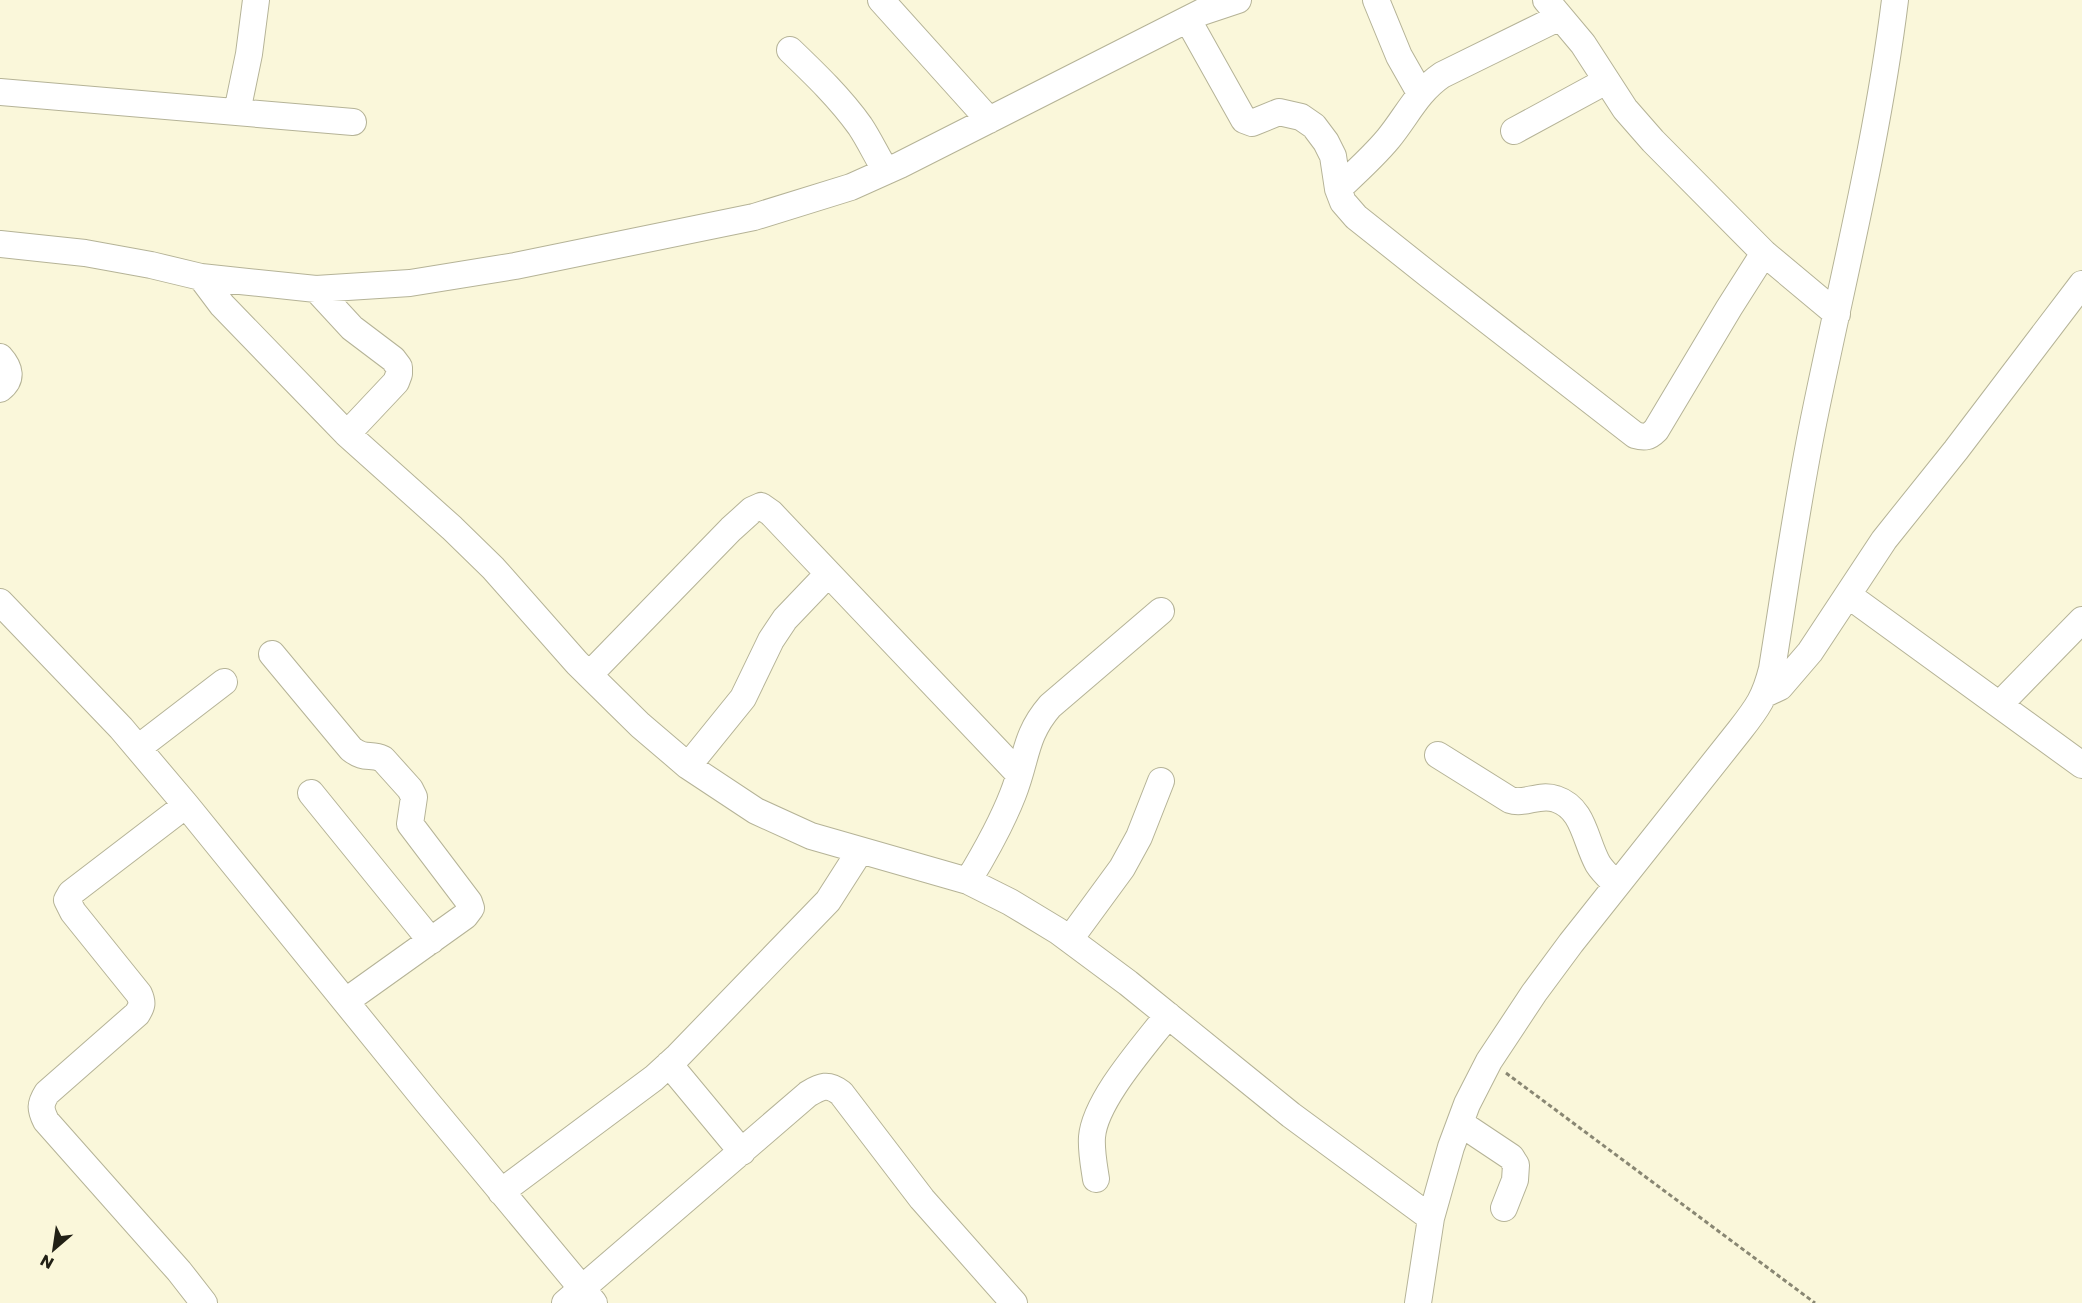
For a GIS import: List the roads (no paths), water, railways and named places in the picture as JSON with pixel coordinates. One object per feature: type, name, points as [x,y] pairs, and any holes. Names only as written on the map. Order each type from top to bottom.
[{"type":"street","points":[[237,112],[249,54],[256,0]]},
{"type":"street","points":[[881,0],[989,120]]},
{"type":"street","points":[[0,244],[86,253],[201,277],[316,289],[410,283],[458,276],[765,214],[851,187],[989,120],[1189,12],[1238,0]]},
{"type":"street","points":[[1376,0],[1395,47],[1420,93]]},
{"type":"street","points":[[1762,700],[1772,669],[1815,411],[1879,107],[1894,0]]},
{"type":"street","points":[[1338,189],[1388,139],[1428,84],[1553,8],[1583,44],[1625,109],[1653,141],[1764,253],[1837,314]]},
{"type":"street","points":[[1189,12],[1244,120],[1252,123],[1279,112],[1301,117],[1314,126],[1333,156],[1338,189],[1343,202],[1365,224],[1628,429],[1643,437],[1650,436],[1656,430],[1764,253]]},
{"type":"street","points":[[790,50],[825,83],[845,106],[861,127],[886,171]]},
{"type":"street","points":[[1514,131],[1606,81]]},
{"type":"street","points":[[0,92],[353,122]]},
{"type":"street","points":[[201,277],[222,305],[347,434],[468,544],[589,675],[640,726],[688,766],[756,811],[811,836],[968,881],[1010,902],[1070,939],[1291,1115],[1431,1218]]},
{"type":"street","points":[[1418,1303],[1431,1218],[1467,1104],[1489,1061],[1534,993],[1571,943],[1762,700],[1780,687],[1825,632],[1884,540],[1956,450],[2082,284]]},
{"type":"street","points":[[316,289],[352,328],[399,367],[396,382],[347,434]]},
{"type":"street","points":[[0,357],[9,372],[9,379],[0,389]]},
{"type":"street","points":[[589,675],[731,529],[756,507],[761,506],[771,513],[1019,774]]},
{"type":"street","points":[[688,766],[743,698],[771,640],[785,619],[828,574]]},
{"type":"street","points":[[1848,595],[2082,765]]},
{"type":"street","points":[[2,611],[138,748],[186,805],[501,1192],[580,1298],[808,1094],[825,1085],[841,1093],[922,1199],[1014,1303]]},
{"type":"street","points":[[968,881],[1000,825],[1014,793],[1036,722],[1050,706],[1161,611]]},
{"type":"street","points":[[2000,704],[2082,620]]},
{"type":"street","points":[[272,654],[351,749],[364,757],[377,756],[383,759],[410,789],[414,797],[410,824],[469,902],[471,908],[465,916],[346,1001]]},
{"type":"street","points":[[138,748],[224,682]]},
{"type":"street","points":[[1438,755],[1510,800],[1516,802],[1545,796],[1572,807],[1579,818],[1597,863],[1617,885]]},
{"type":"street","points":[[1070,939],[1122,868],[1138,837],[1161,781]]},
{"type":"street","points":[[311,793],[431,941]]},
{"type":"street","points":[[186,805],[71,893],[67,900],[139,994],[142,1007],[137,1014],[47,1093],[40,1104],[46,1121],[179,1271],[204,1303]]},
{"type":"street","points":[[501,1192],[654,1078],[669,1064],[828,901],[860,851]]},
{"type":"street","points":[[1096,1179],[1092,1136],[1097,1118],[1107,1099],[1168,1015]]},
{"type":"street","points":[[669,1064],[742,1152]]},
{"type":"street","points":[[1460,1123],[1510,1157],[1516,1165],[1515,1180],[1504,1208]]}]
